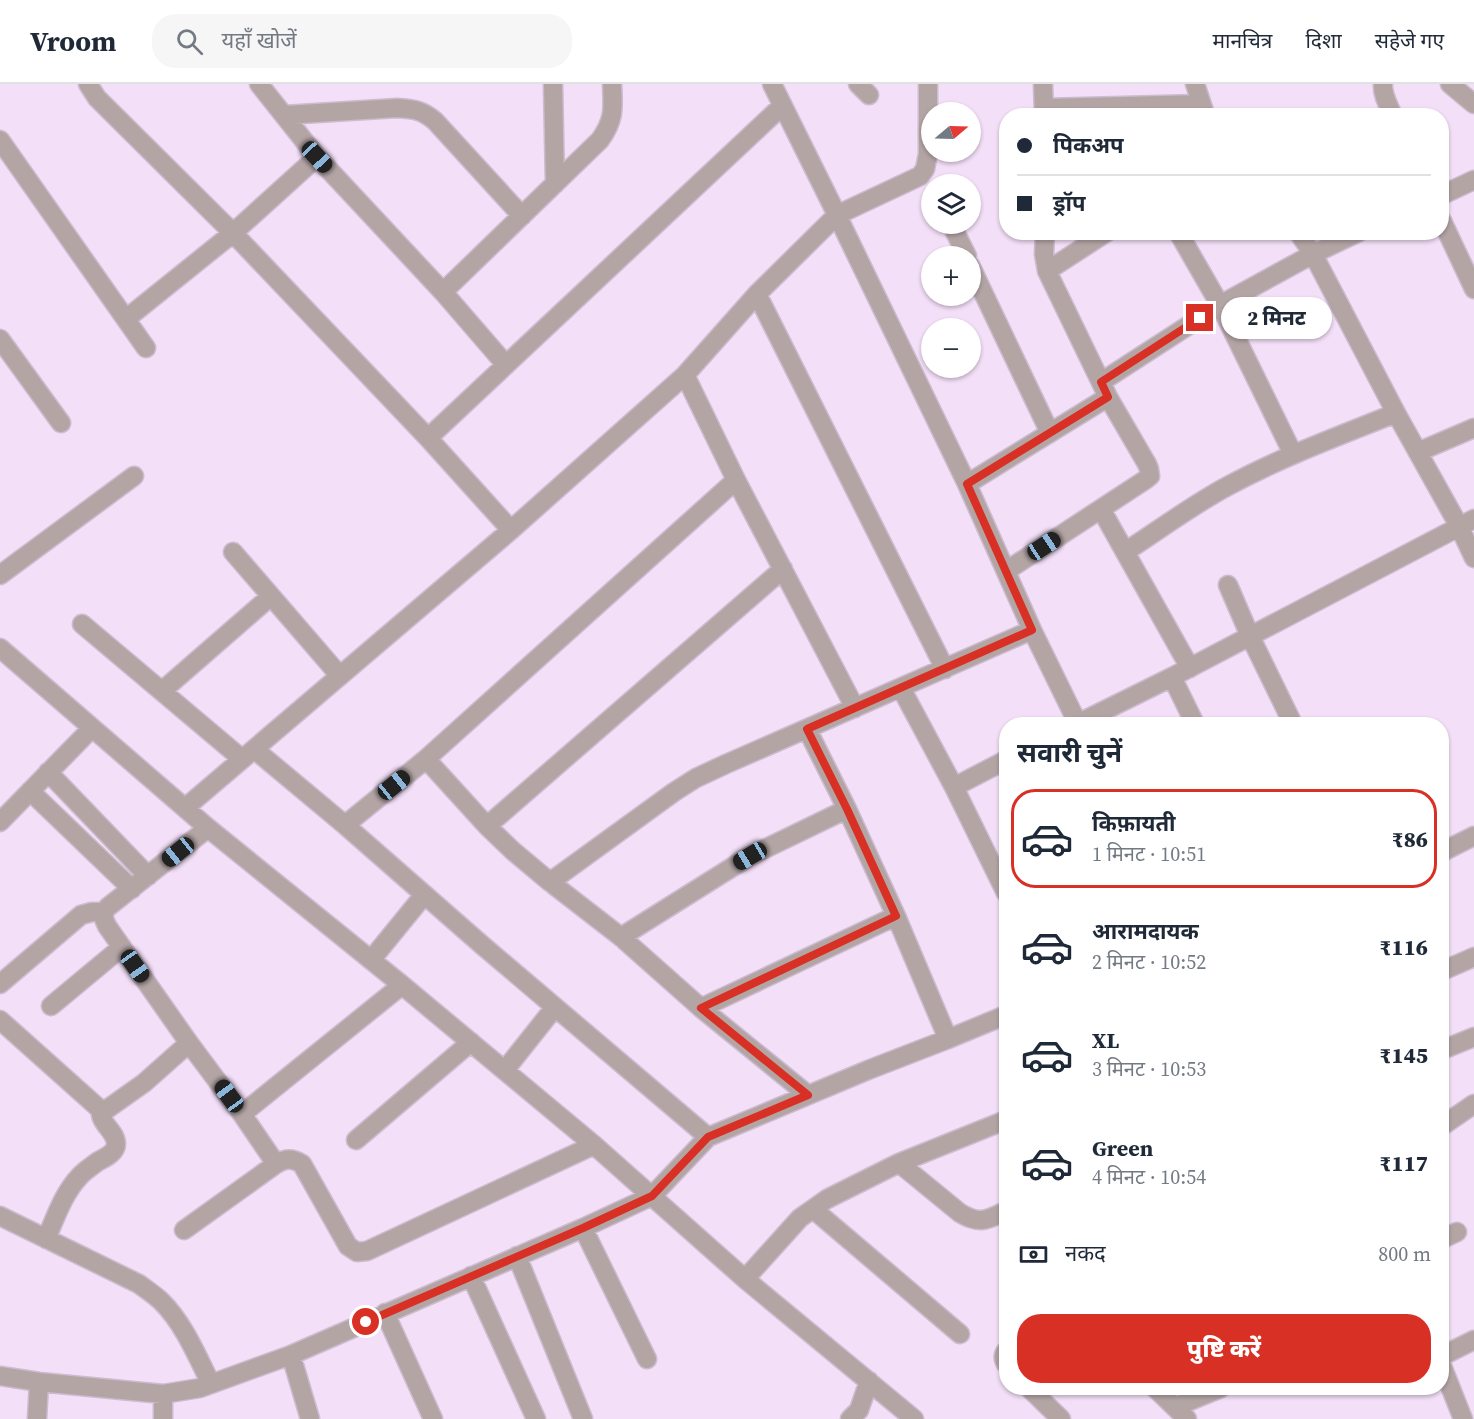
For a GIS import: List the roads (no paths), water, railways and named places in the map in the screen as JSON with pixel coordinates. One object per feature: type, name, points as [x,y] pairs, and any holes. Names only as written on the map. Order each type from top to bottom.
[{"type":"street","points":[[88,84],[97,98],[233,233],[428,438],[511,530]]},
{"type":"street","points":[[259,84],[317,157],[443,292],[506,365]]},
{"type":"street","points":[[553,84],[555,184]]},
{"type":"street","points":[[443,292],[600,140],[610,124],[613,111],[612,84]]},
{"type":"street","points":[[772,84],[967,484],[1074,717]]},
{"type":"street","points":[[928,84],[929,174]]},
{"type":"street","points":[[1043,84],[1044,108]]},
{"type":"street","points":[[1195,84],[1203,108]]},
{"type":"street","points":[[1383,84],[1384,95],[1390,108]]},
{"type":"street","points":[[1450,84],[1474,104]]},
{"type":"street","points":[[428,438],[782,106]]},
{"type":"street","points":[[285,115],[397,108],[424,112],[435,121],[522,216]]},
{"type":"street","points":[[0,140],[146,348]]},
{"type":"street","points":[[126,319],[233,233],[317,157]]},
{"type":"street","points":[[184,808],[511,530],[685,375],[757,294],[837,215],[921,176]]},
{"type":"street","points":[[1449,192],[1474,180]]},
{"type":"street","points":[[1449,236],[1474,289]]},
{"type":"street","points":[[1006,571],[1149,476],[1147,464],[1104,389],[1047,271],[1045,240]]},
{"type":"street","points":[[1047,271],[1095,240]]},
{"type":"street","points":[[1183,240],[1220,305],[1293,454]]},
{"type":"street","points":[[1303,240],[1396,414],[1418,452],[1466,523],[1474,558]]},
{"type":"street","points":[[967,484],[1050,433],[1104,389],[1220,305],[1342,240]]},
{"type":"street","points":[[981,288],[1050,433]]},
{"type":"street","points":[[757,294],[945,669]]},
{"type":"street","points":[[0,339],[60,423]]},
{"type":"street","points":[[685,375],[736,480],[855,708]]},
{"type":"street","points":[[1125,552],[1229,486],[1293,454],[1396,414]]},
{"type":"street","points":[[1418,452],[1474,428]]},
{"type":"street","points":[[0,575],[134,476]]},
{"type":"street","points":[[345,825],[426,759],[736,480]]},
{"type":"street","points":[[1101,509],[1190,668]]},
{"type":"street","points":[[1091,717],[1190,668],[1466,523]]},
{"type":"street","points":[[233,552],[340,676]]},
{"type":"street","points":[[487,826],[783,569]]},
{"type":"street","points":[[1228,585],[1290,717]]},
{"type":"street","points":[[162,692],[271,596]]},
{"type":"street","points":[[82,624],[162,692],[345,825],[708,1137]]},
{"type":"street","points":[[550,882],[696,778],[1032,630]]},
{"type":"street","points":[[0,648],[184,808],[471,1042],[594,1145],[745,1279],[914,1419]]},
{"type":"street","points":[[1172,677],[1192,717]]},
{"type":"street","points":[[901,688],[999,866]]},
{"type":"street","points":[[0,822],[92,728]]},
{"type":"street","points":[[807,729],[896,916],[948,1039]]},
{"type":"street","points":[[426,759],[513,851],[621,937],[701,1008],[808,1095]]},
{"type":"street","points":[[954,787],[999,764]]},
{"type":"street","points":[[48,772],[147,876]]},
{"type":"street","points":[[30,791],[132,889]]},
{"type":"street","points":[[621,937],[750,856],[847,809]]},
{"type":"street","points":[[0,984],[81,915],[104,912],[208,828]]},
{"type":"street","points":[[1449,848],[1474,836]]},
{"type":"street","points":[[371,960],[424,894]]},
{"type":"street","points":[[104,912],[107,926],[189,1043],[242,1113],[276,1164]]},
{"type":"street","points":[[701,1008],[896,916]]},
{"type":"street","points":[[51,1006],[122,947]]},
{"type":"street","points":[[1449,968],[1474,957]]},
{"type":"street","points":[[242,1113],[402,985]]},
{"type":"street","points":[[504,1071],[555,1007]]},
{"type":"street","points":[[0,1376],[163,1394],[188,1391],[211,1384],[291,1355],[652,1196],[708,1137],[999,1018]]},
{"type":"street","points":[[0,1020],[104,1112]]},
{"type":"street","points":[[1449,1047],[1474,1037]]},
{"type":"street","points":[[356,1140],[471,1042]]},
{"type":"street","points":[[46,1239],[65,1198],[78,1177],[114,1151],[116,1140],[101,1115],[144,1083],[189,1043]]},
{"type":"street","points":[[1449,1121],[1474,1104]]},
{"type":"street","points":[[745,1279],[800,1218],[827,1199],[899,1163],[999,1123]]},
{"type":"street","points":[[184,1230],[276,1164],[285,1159],[294,1159],[302,1164],[348,1246],[357,1252],[367,1251],[594,1145]]},
{"type":"street","points":[[899,1163],[970,1219],[982,1221],[999,1216]]},
{"type":"street","points":[[813,1209],[960,1334]]},
{"type":"street","points":[[0,1216],[139,1284],[154,1295],[164,1303],[180,1324],[211,1384]]},
{"type":"street","points":[[583,1228],[647,1359]]},
{"type":"street","points":[[517,1256],[583,1419]]},
{"type":"street","points":[[471,1276],[536,1419]]},
{"type":"street","points":[[385,1313],[433,1419]]},
{"type":"street","points":[[1449,1352],[1474,1340]]},
{"type":"street","points":[[291,1355],[310,1419]]},
{"type":"street","points":[[850,1419],[859,1410],[869,1381]]},
{"type":"street","points":[[37,1419],[39,1382]]},
{"type":"street","points":[[1449,1384],[1463,1419]]},
{"type":"street","points":[[163,1394],[163,1419]]},
{"type":"street","points":[[1036,1395],[1060,1419]]},
{"type":"street","points":[[1162,1395],[1181,1413],[1210,1395]]}]
